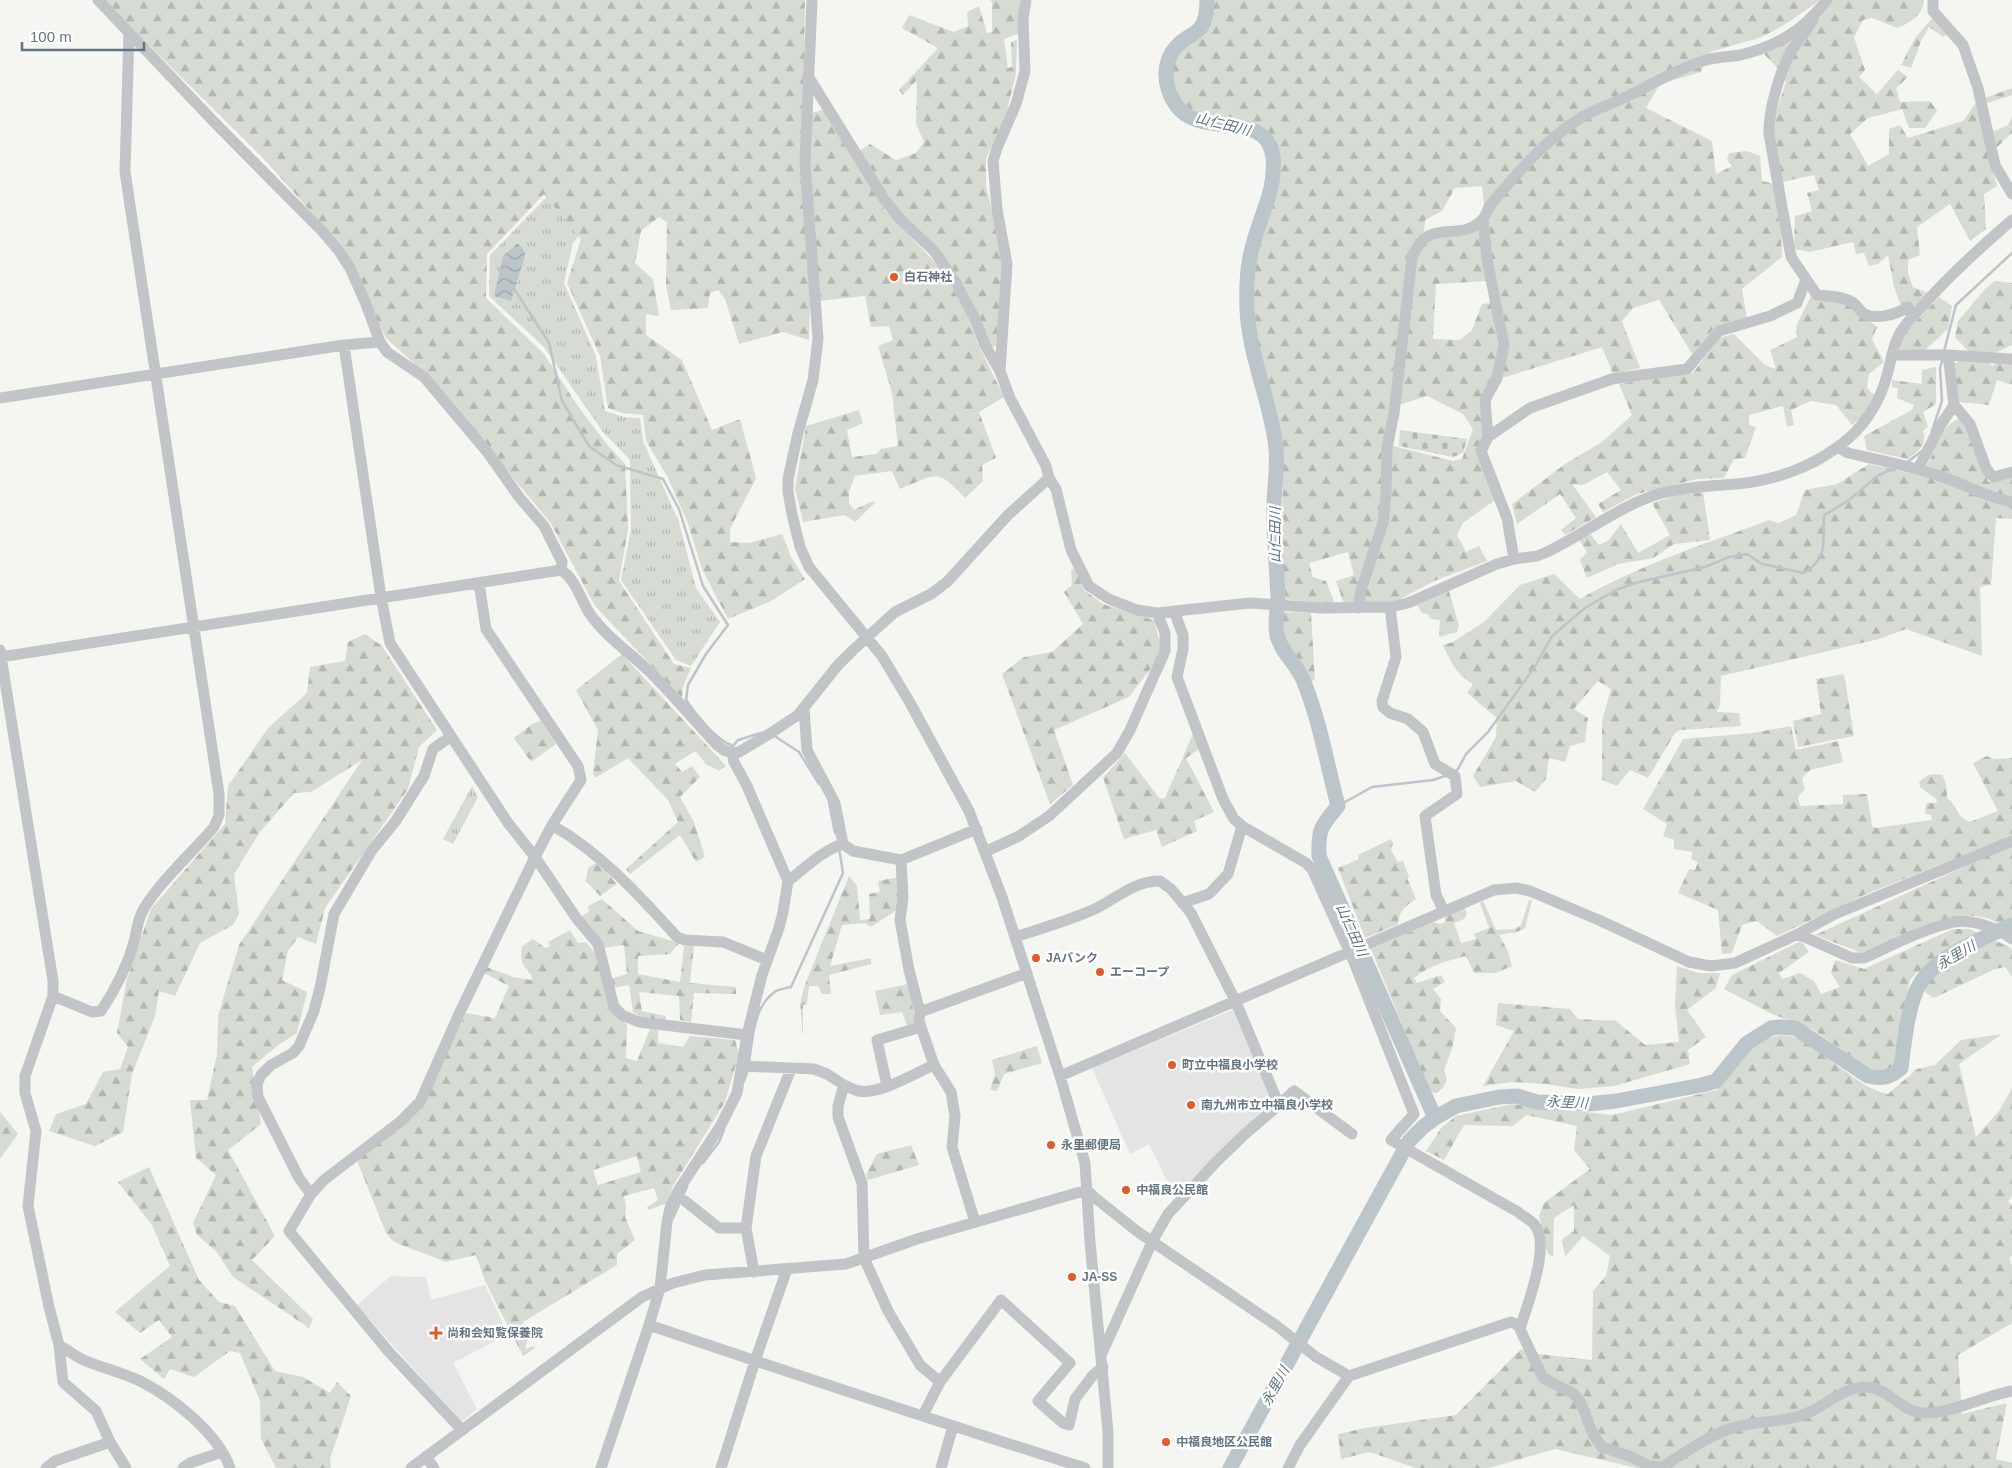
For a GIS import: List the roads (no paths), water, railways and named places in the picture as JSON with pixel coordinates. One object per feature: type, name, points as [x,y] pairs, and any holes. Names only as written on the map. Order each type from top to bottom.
[{"type":"street","points":[[98,0],[216,124],[322,231],[339,251],[350,268],[380,342],[386,352],[424,377],[492,458],[519,497],[544,526],[562,562],[561,570]]},
{"type":"street","points":[[812,0],[805,163],[818,339],[813,380],[791,463],[788,492],[804,559],[896,676],[958,790],[977,830],[1016,937],[1060,1076],[1085,1164],[1090,1242],[1108,1432],[1108,1468]]},
{"type":"street","points":[[1000,371],[1007,264],[997,209],[993,161],[1016,104],[1025,71],[1024,19],[1026,0]]},
{"type":"street","points":[[1358,608],[1361,590],[1382,523],[1386,494],[1387,448],[1394,413],[1412,258],[1422,240],[1429,235],[1463,230],[1482,219],[1490,205],[1527,161],[1547,143],[1582,117],[1675,72],[1706,60],[1740,55],[1777,43],[1796,32],[1827,0]]},
{"type":"street","points":[[1933,0],[1933,11],[1963,45],[1978,88],[1995,165],[2012,194]]},
{"type":"street","points":[[1815,13],[1807,32],[1790,54],[1778,88],[1769,124],[1769,134],[1791,257],[1817,295],[1842,298],[1852,302],[1864,313],[1872,316],[1898,313],[1908,307],[1912,317]]},
{"type":"street","points":[[53,996],[92,1012],[101,1011],[127,964],[135,940],[137,924],[143,910],[153,896],[214,827],[218,815],[219,794],[154,375],[125,172],[129,32]]},
{"type":"street","points":[[808,76],[884,199],[900,219],[934,251],[956,283],[974,317],[985,345],[1000,371],[1010,398],[1046,466],[1049,478],[1056,489],[1071,550],[1089,586],[1109,599],[1137,610],[1157,613],[1234,603],[1320,608],[1390,607],[1408,603],[1497,564],[1514,559],[1537,556],[1547,552],[1655,495],[1676,489],[1765,480],[1799,469],[1838,447],[1863,425],[1870,416],[1881,394],[1892,355],[1901,332],[1912,317],[1959,266],[2012,220]]},
{"type":"street","points":[[1482,219],[1487,259],[1504,345],[1497,378],[1485,400],[1488,437]]},
{"type":"street","points":[[1514,559],[1506,518],[1481,451],[1488,437],[1530,408],[1612,379],[1687,369],[1718,331],[1770,316],[1797,303],[1806,280]]},
{"type":"street","points":[[0,398],[344,345],[380,342]]},
{"type":"street","points":[[344,345],[381,597],[390,643],[508,823],[535,857],[577,919],[598,944],[614,1007],[622,1015],[639,1022],[747,1035]]},
{"type":"street","points":[[1892,355],[1944,355],[2012,359]]},
{"type":"street","points":[[1944,355],[1954,404],[1970,424],[1990,475],[1994,477],[2012,472]]},
{"type":"street","points":[[1918,469],[1940,426],[1954,404]]},
{"type":"street","points":[[1838,447],[1848,453],[1918,469],[1967,485],[1993,498],[2012,502]]},
{"type":"street","points":[[126,1468],[110,1442],[96,1411],[63,1382],[59,1345],[28,1206],[36,1131],[24,1093],[25,1076],[53,996],[53,981],[1,658],[193,626],[561,570],[572,581],[597,623],[651,673],[717,745],[732,753],[739,752],[770,734],[804,709],[838,665],[867,637],[895,612],[930,594],[947,582],[1008,515],[1049,478]]},
{"type":"street","points":[[462,1430],[389,1352],[289,1231],[311,1194],[324,1180],[401,1121],[420,1102],[459,1014],[535,857],[552,825],[581,780],[578,766],[486,629],[479,583]]},
{"type":"street","points":[[1390,607],[1396,657],[1382,701],[1383,707],[1390,713],[1408,719],[1423,732],[1435,764],[1452,774],[1457,794],[1425,816],[1436,895],[1444,911]]},
{"type":"street","points":[[1174,611],[1183,634],[1177,677],[1223,799],[1234,819],[1242,826],[1312,868],[1350,952],[1414,1114],[1391,1140],[1518,1212],[1535,1225],[1542,1247],[1540,1262],[1520,1329]]},
{"type":"street","points":[[985,852],[1019,836],[1049,816],[1106,764],[1124,742],[1165,651],[1165,633],[1157,613]]},
{"type":"street","points":[[804,709],[807,750],[835,803],[840,845]]},
{"type":"street","points":[[311,1194],[299,1178],[258,1097],[257,1084],[261,1075],[271,1065],[293,1053],[299,1046],[314,1011],[334,914],[372,850],[395,822],[424,776],[433,749],[450,737]]},
{"type":"street","points":[[601,1468],[660,1288],[670,1208],[678,1191],[721,1125],[748,1066],[747,1035],[767,960],[779,928],[788,880],[747,786],[734,762],[732,753]]},
{"type":"street","points":[[552,825],[572,837],[621,878],[677,937],[685,940],[723,942],[767,960]]},
{"type":"street","points":[[1182,903],[1209,894],[1228,874],[1242,826]]},
{"type":"street","points":[[788,880],[827,851],[840,845],[853,851],[900,860],[977,830]]},
{"type":"street","points":[[1060,1076],[1494,890],[1516,888],[1546,898],[1689,962],[1711,966],[1734,963],[1798,934],[1834,914],[2012,841]]},
{"type":"street","points":[[900,860],[903,898],[900,920],[908,970],[920,1012],[921,1027],[934,1065],[951,1092],[955,1116],[952,1147],[975,1222]]},
{"type":"street","points":[[1016,937],[1096,908],[1147,881],[1160,881],[1191,912],[1236,1002],[1280,1105]]},
{"type":"street","points":[[1798,934],[1858,959],[1920,933],[1955,922],[1968,922],[1992,927],[2009,937]]},
{"type":"street","points":[[920,1012],[1026,973]]},
{"type":"street","points":[[887,1086],[877,1040],[921,1027]]},
{"type":"street","points":[[748,1066],[814,1069],[827,1074],[844,1085],[859,1091],[868,1091],[887,1086],[934,1065]]},
{"type":"street","points":[[754,1272],[746,1228],[756,1156],[791,1069]]},
{"type":"street","points":[[844,1085],[838,1106],[838,1117],[862,1183],[864,1258],[888,1311],[920,1365],[940,1382]]},
{"type":"street","points":[[1102,1353],[1153,1240],[1168,1214],[1216,1162],[1294,1091],[1352,1134]]},
{"type":"street","points":[[411,1468],[627,1307],[660,1288],[705,1275],[846,1264],[917,1239],[1087,1190]]},
{"type":"street","points":[[1087,1190],[1094,1198],[1138,1232],[1153,1240],[1277,1326],[1316,1357],[1349,1376]]},
{"type":"street","points":[[686,1201],[719,1228],[746,1228]]},
{"type":"street","points":[[721,1468],[755,1361],[788,1269]]},
{"type":"street","points":[[922,1415],[940,1382],[1001,1300],[1070,1363],[1038,1401],[1063,1423],[1069,1426],[1076,1399],[1093,1374],[1103,1367]]},
{"type":"street","points":[[1288,1468],[1300,1445],[1349,1376],[1511,1322],[1518,1325],[1543,1378],[1574,1394],[1581,1403],[1593,1434],[1602,1447],[1658,1468],[1718,1434],[1739,1426],[1786,1419],[1804,1414],[1836,1395],[1857,1387],[1868,1386],[1883,1391],[1900,1404],[1923,1413],[1960,1406],[2012,1391]]},
{"type":"street","points":[[649,1325],[1086,1468]]},
{"type":"street","points":[[59,1345],[83,1360],[139,1381],[166,1397],[194,1419],[213,1439],[230,1468]]},
{"type":"street","points":[[940,1468],[953,1426]]},
{"type":"street","points":[[46,1468],[55,1461],[110,1442]]},
{"type":"street","points":[[183,1468],[190,1463],[222,1452]]},
{"type":"street","points":[[426,1456],[434,1468]]},
{"type":"water","points":[[518,243],[525,252],[525,256],[511,301],[494,296],[503,256]]},
{"type":"waterway","name":"山仁田川","points":[[1207,0],[1203,24],[1196,32],[1180,43],[1170,57],[1166,73],[1168,90],[1176,105],[1187,115],[1200,121],[1246,128],[1259,133],[1268,142],[1273,157],[1272,180],[1268,200],[1257,230],[1248,266],[1247,309],[1252,344],[1270,413],[1276,448],[1277,463],[1274,500],[1278,598],[1276,630],[1282,648],[1298,670],[1310,697],[1338,806],[1322,828],[1319,840],[1319,856],[1435,1118]]},
{"type":"waterway","points":[[1944,351],[1956,305],[2012,253]]},
{"type":"waterway","points":[[513,287],[549,343],[562,401],[589,446],[616,465],[663,479],[679,509],[703,586],[728,625],[706,654],[688,685],[686,700],[713,733],[733,746],[738,740],[761,733]]},
{"type":"waterway","points":[[1932,431],[1942,401],[1940,368],[1943,358]]},
{"type":"waterway","points":[[1906,463],[1922,451]]},
{"type":"waterway","points":[[1455,771],[1466,754],[1488,732],[1534,668],[1552,636],[1585,608],[1616,590],[1635,583],[1705,567],[1729,557],[1747,554],[1762,564],[1804,573],[1818,561],[1821,554],[1824,541],[1824,515],[1848,501],[1877,476],[1895,469]]},
{"type":"waterway","points":[[773,735],[799,752],[819,784]]},
{"type":"waterway","points":[[1338,806],[1372,787],[1433,780],[1448,775]]},
{"type":"waterway","points":[[829,802],[835,833]]},
{"type":"waterway","points":[[749,1062],[758,1014],[768,997],[776,991],[791,987],[843,873],[839,848]]},
{"type":"waterway","name":"永里川","points":[[1230,1468],[1409,1141],[1435,1118],[1456,1106],[1499,1097],[1517,1096],[1537,1102],[1588,1104],[1616,1101],[1702,1085],[1716,1081],[1747,1043],[1771,1028],[1780,1027],[1795,1028],[1868,1076],[1889,1076],[1901,1068],[1905,1036],[1913,1000],[1921,982],[1929,972],[1962,948],[2012,925]]},
{"type":"waterway","points":[[744,1081],[748,1070]]},
{"type":"waterway","points":[[703,1163],[719,1142],[724,1130]]},
{"type":"waterway","points":[[673,1218],[687,1187]]},
{"type":"place","name":"白石神社","points":[[894,277]]},
{"type":"place","name":"JAバンク","points":[[1036,958]]},
{"type":"place","name":"エーコープ","points":[[1100,972]]},
{"type":"place","name":"町立中福良小学校","points":[[1172,1065]]},
{"type":"place","name":"南九州市立中福良小学校","points":[[1191,1105]]},
{"type":"place","name":"永里郵便局","points":[[1051,1145]]},
{"type":"place","name":"中福良公民館","points":[[1126,1190]]},
{"type":"place","name":"JA-SS","points":[[1072,1277]]},
{"type":"place","name":"尚和会知覧保養院","points":[[436,1333]]},
{"type":"place","name":"中福良地区公民館","points":[[1166,1442]]}]
